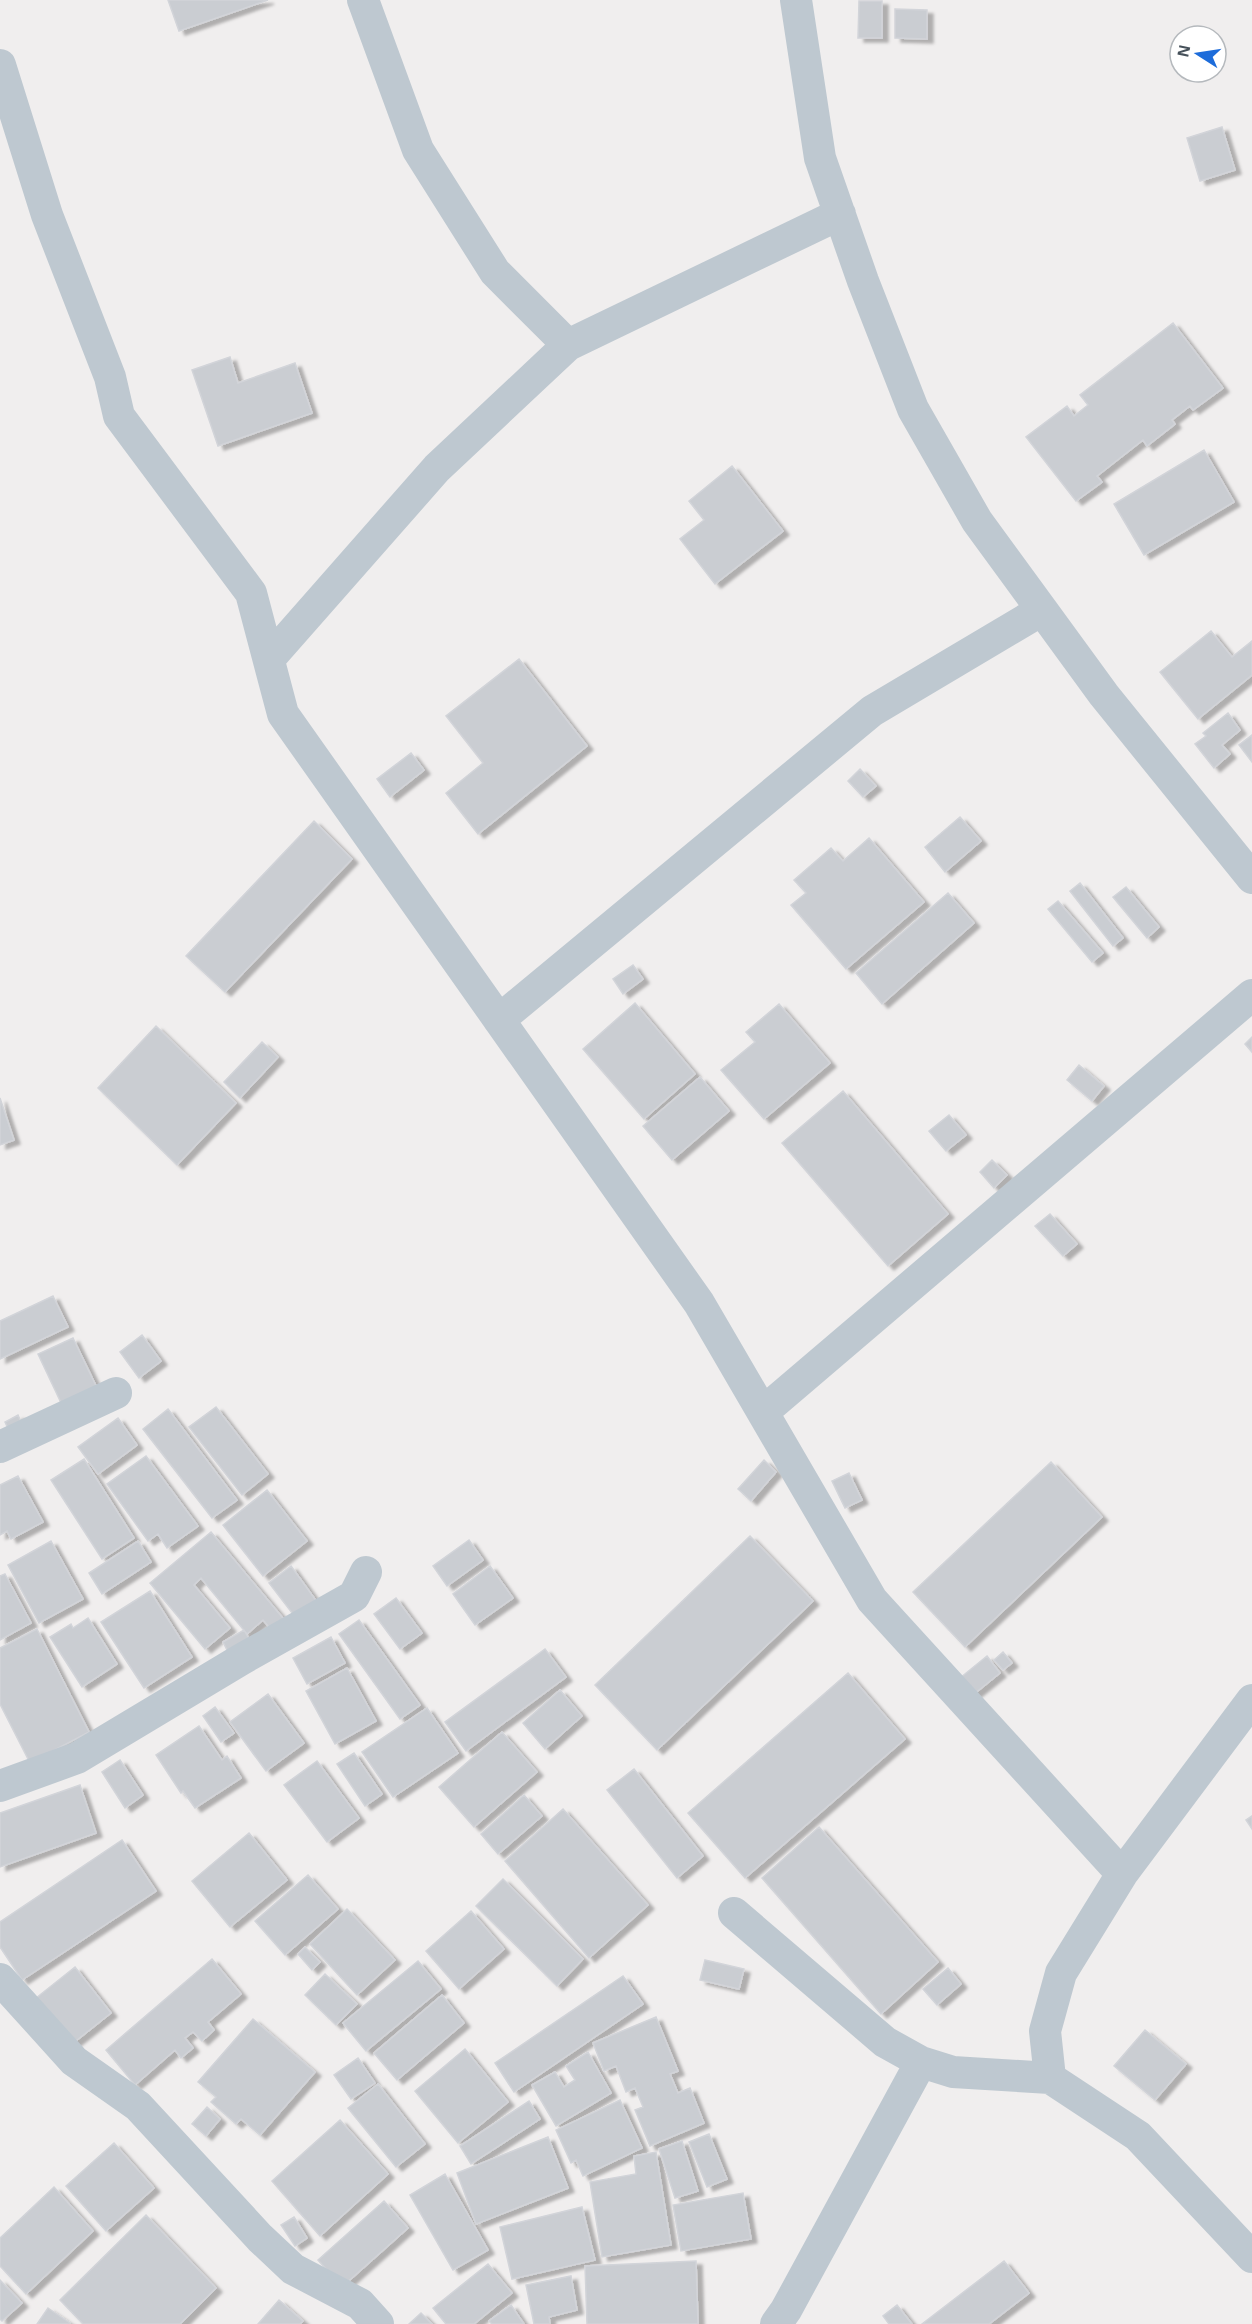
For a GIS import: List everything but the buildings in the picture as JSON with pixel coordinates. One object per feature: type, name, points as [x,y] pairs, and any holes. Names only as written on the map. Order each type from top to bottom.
[{"type":"street","points":[[363,0],[418,150],[495,272],[568,345]]},
{"type":"street","points":[[796,0],[820,158],[863,281],[913,409],[977,520],[1042,610],[1104,695],[1252,878]]},
{"type":"street","points":[[0,65],[47,215],[110,377],[119,416],[251,594],[283,714],[699,1303],[872,1600],[1122,1874]]},
{"type":"street","points":[[269,659],[437,468],[568,345],[840,214]]},
{"type":"street","points":[[499,1020],[872,711],[1042,610]]},
{"type":"street","points":[[763,1412],[1252,995]]},
{"type":"street","points":[[0,1447],[116,1393]]},
{"type":"street","points":[[0,1786],[77,1758],[242,1659],[354,1596],[366,1572]]},
{"type":"street","points":[[1050,2078],[1045,2031],[1061,1973],[1122,1874],[1252,1700]]},
{"type":"street","points":[[734,1913],[885,2042],[921,2062],[953,2072],[1050,2078],[1138,2136],[1252,2257]]},
{"type":"street","points":[[0,1979],[74,2061],[138,2106],[260,2238],[293,2269],[360,2304],[378,2324]]},
{"type":"street","points":[[776,2324],[786,2310],[921,2062]]}]
